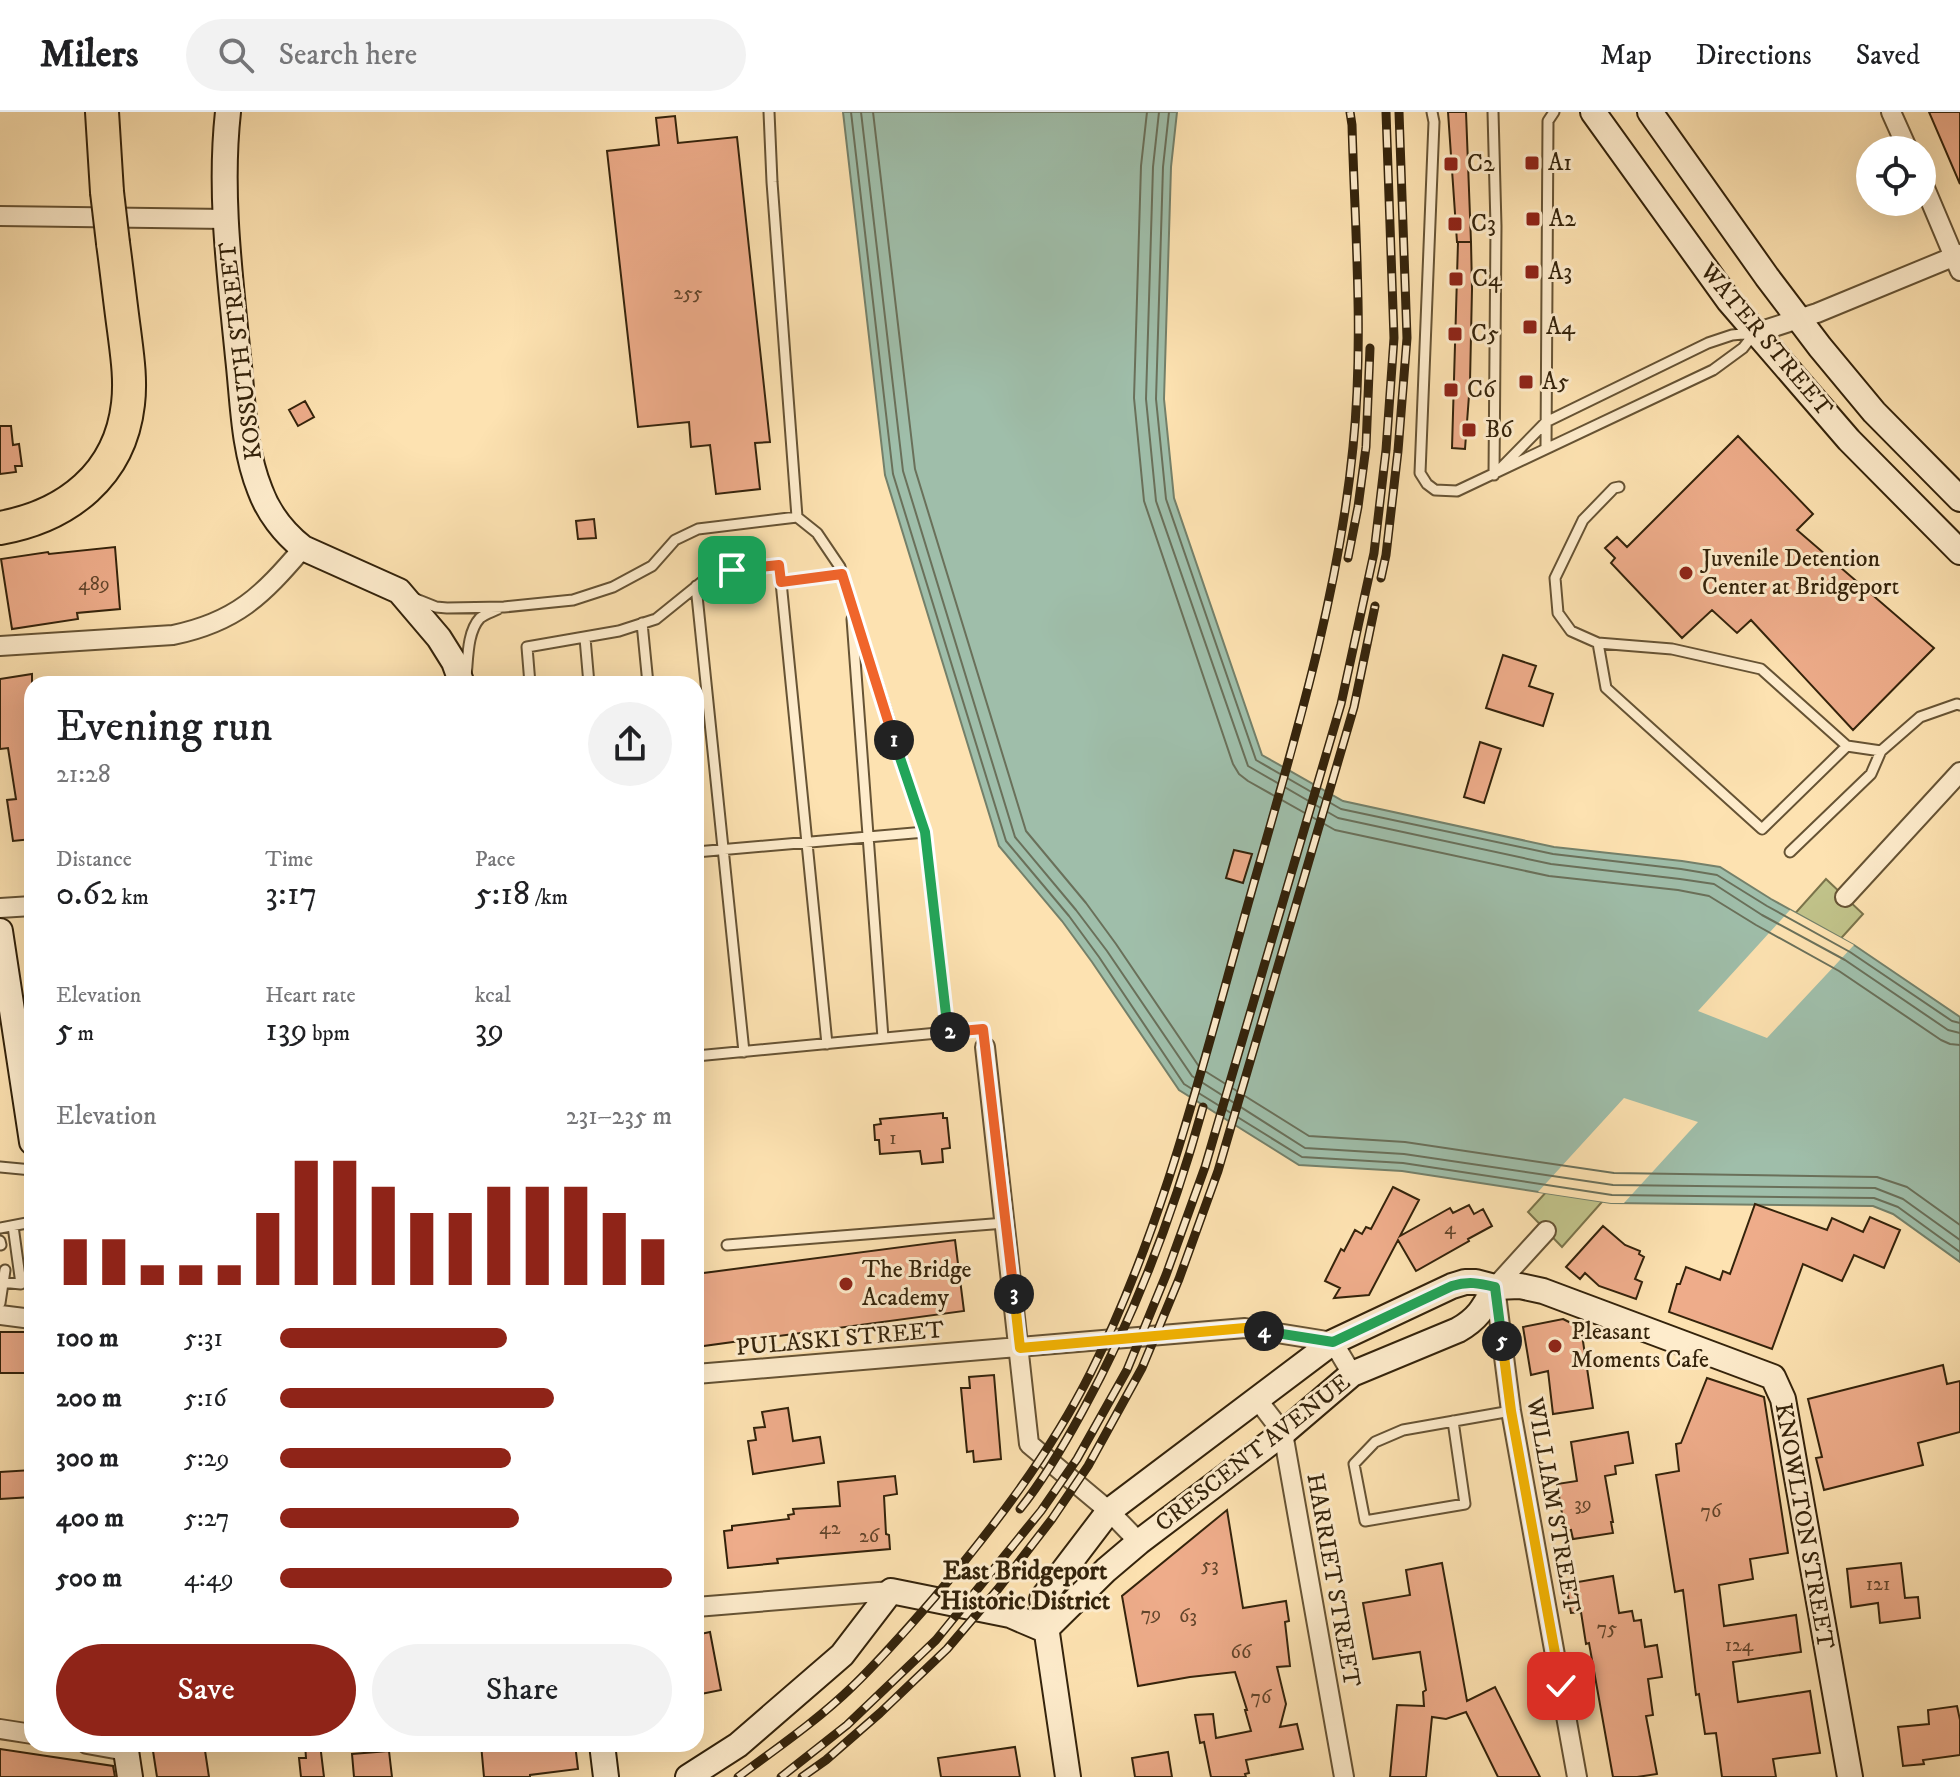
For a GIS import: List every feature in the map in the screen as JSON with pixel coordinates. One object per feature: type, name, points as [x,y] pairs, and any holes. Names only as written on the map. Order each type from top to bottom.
[{"type":"highway","points":[[0,528],[33,520],[70,502],[98,476],[118,441],[128,405],[128,368],[107,192],[102,112]]},
{"type":"main road","name":"KOSSUTH STREET","points":[[228,112],[226,219],[244,415],[260,490],[290,538],[303,548],[399,591],[439,638],[460,676]]},
{"type":"main road","name":"WATER STREET","points":[[1593,112],[1755,333],[1849,440],[1960,552]]},
{"type":"main road","name":"WATER STREET","points":[[1650,112],[1799,320],[1874,412],[1960,499]]},
{"type":"main road","points":[[0,931],[7,1026],[24,1105]]},
{"type":"main road","name":"CRESCENT AVENUE","points":[[1476,1282],[1495,1287],[1480,1314],[1470,1323],[1352,1374],[1283,1433],[1139,1542],[1045,1630],[1042,1599],[1109,1511],[1333,1342],[1452,1286],[1476,1282]]},
{"type":"main road","name":"KNOWLTON STREET","points":[[1495,1287],[1520,1286],[1543,1291],[1773,1377],[1783,1399],[1850,1777]]},
{"type":"main road","points":[[688,1777],[738,1745],[842,1655],[891,1591],[1010,1615],[1045,1630],[1068,1777]]},
{"type":"main road","points":[[126,1752],[130,1777]]},
{"type":"main road","points":[[603,1752],[606,1777]]},
{"type":"street","points":[[1891,112],[1902,136]]},
{"type":"street","points":[[1755,333],[1799,320],[1958,260],[1936,212]]},
{"type":"street","points":[[0,216],[226,219]]},
{"type":"street","points":[[0,646],[173,635],[200,630],[244,608],[273,582],[303,548]]},
{"type":"street","points":[[1845,897],[1960,772]]},
{"type":"street","points":[[0,908],[24,906]]},
{"type":"street","points":[[985,1047],[1029,1444],[1109,1511],[1139,1542]]},
{"type":"street","points":[[1495,1287],[1546,1231]]},
{"type":"street","name":"WILLIAM STREET","points":[[1495,1287],[1511,1411],[1577,1777]]},
{"type":"street","points":[[0,1315],[24,1318]]},
{"type":"street","name":"PULASKI STREET","points":[[704,1373],[1245,1328],[1333,1342]]},
{"type":"street","points":[[1333,1342],[1352,1374]]},
{"type":"street","name":"HARRIET STREET","points":[[1257,1399],[1283,1433],[1344,1777]]},
{"type":"street","points":[[704,1606],[891,1591]]},
{"type":"street","points":[[0,1729],[24,1733]]},
{"type":"lane","points":[[769,112],[797,517]]},
{"type":"lane","points":[[1432,112],[1420,473],[1435,490],[1457,491],[1713,370],[1743,348],[1755,333]]},
{"type":"lane","points":[[1493,112],[1496,226],[1494,475]]},
{"type":"lane","points":[[1546,448],[1548,121],[1554,112]]},
{"type":"lane","points":[[1494,475],[1546,422],[1708,343],[1732,335],[1755,333]]},
{"type":"lane","points":[[1619,487],[1614,488],[1583,520],[1555,578],[1558,613],[1571,631],[1598,643],[1672,649],[1761,669],[1847,746],[1881,751]]},
{"type":"lane","points":[[399,591],[436,607],[504,607],[573,600],[613,587],[652,566],[675,540],[698,529],[797,517],[817,533],[840,567],[925,832],[948,1032]]},
{"type":"lane","points":[[529,676],[527,647],[619,631],[656,619],[703,581],[732,570],[779,565],[827,1044]]},
{"type":"lane","points":[[781,582],[842,574]]},
{"type":"lane","points":[[696,586],[744,1052]]},
{"type":"lane","points":[[851,602],[883,1038]]},
{"type":"lane","points":[[464,676],[475,626],[483,616],[504,607]]},
{"type":"lane","points":[[642,623],[647,676]]},
{"type":"lane","points":[[585,638],[588,676]]},
{"type":"lane","points":[[1598,643],[1606,688],[1762,829],[1847,746]]},
{"type":"lane","points":[[1790,852],[1871,774],[1881,751],[1920,717],[1960,705]]},
{"type":"lane","points":[[704,851],[925,832]]},
{"type":"lane","points":[[704,1055],[983,1029],[985,1047]]},
{"type":"lane","points":[[0,1167],[24,1169]]},
{"type":"lane","points":[[727,1245],[1005,1223]]},
{"type":"lane","points":[[0,1228],[24,1224]]},
{"type":"lane","points":[[13,1226],[21,1284]]},
{"type":"lane","points":[[0,1303],[5,1270]]},
{"type":"lane","points":[[1,1282],[24,1283]]},
{"type":"lane","points":[[1453,1421],[1465,1504],[1365,1521],[1354,1464],[1375,1442],[1403,1430],[1453,1421],[1511,1411]]},
{"type":"green space","points":[[1826,879],[1863,914],[1758,1030],[1706,1013]]},
{"type":"green space","points":[[1628,1102],[1679,1115],[1562,1247],[1528,1212]]},
{"type":"water","points":[[843,112],[1177,112],[1171,167],[1164,399],[1174,498],[1262,755],[1343,801],[1554,847],[1720,867],[1854,945],[1960,1017],[1960,1262],[1893,1214],[1873,1206],[1611,1203],[1402,1171],[1299,1165],[1179,1090],[1062,921],[999,846],[885,475]]},
{"type":"pier","points":[[1790,910],[1854,945],[1767,1038],[1698,1011]]},
{"type":"pier","points":[[1624,1098],[1698,1122],[1624,1203],[1538,1192]]},
{"type":"building","points":[[1448,112],[1466,112],[1471,242],[1457,242]]},
{"type":"building","points":[[1929,112],[1960,112],[1960,184]]},
{"type":"building","points":[[675,116],[678,143],[737,137],[770,442],[755,443],[760,489],[716,494],[710,445],[691,447],[689,422],[638,427],[607,151],[659,145],[656,118]]},
{"type":"building","points":[[1458,242],[1471,242],[1470,382],[1465,449],[1452,448]]},
{"type":"building","points":[[305,401],[314,417],[298,426],[289,410]]},
{"type":"building","points":[[0,426],[11,426],[13,445],[19,444],[22,466],[15,466],[16,472],[0,474]]},
{"type":"building","name":"Juvenile Detention Center at Bridgeport","points":[[1738,436],[1813,514],[1797,530],[1934,648],[1853,730],[1751,620],[1737,633],[1712,610],[1682,638],[1611,563],[1615,558],[1605,548],[1617,537],[1627,547]]},
{"type":"building","points":[[594,519],[596,538],[578,539],[576,521]]},
{"type":"building","points":[[115,547],[120,609],[77,613],[78,619],[12,629],[1,559]]},
{"type":"building","points":[[1503,655],[1536,666],[1529,686],[1553,694],[1543,726],[1486,708]]},
{"type":"building","points":[[32,674],[24,676],[24,840],[13,841],[7,800],[16,799],[8,748],[0,749],[0,679]]},
{"type":"building","points":[[1480,742],[1501,749],[1484,803],[1464,797]]},
{"type":"building","points":[[1234,850],[1252,854],[1243,883],[1226,878]]},
{"type":"building","points":[[943,1113],[943,1118],[947,1118],[950,1148],[942,1149],[943,1162],[922,1164],[920,1151],[880,1154],[874,1125],[881,1124],[880,1119]]},
{"type":"building","points":[[1393,1187],[1419,1200],[1400,1236],[1450,1208],[1453,1213],[1469,1205],[1474,1214],[1483,1209],[1492,1226],[1416,1271],[1398,1240],[1369,1295],[1334,1298],[1340,1288],[1325,1281],[1341,1249],[1344,1251],[1355,1230],[1362,1234],[1366,1227],[1371,1229]]},
{"type":"building","points":[[1755,1204],[1827,1230],[1832,1218],[1863,1232],[1870,1217],[1900,1230],[1884,1268],[1854,1255],[1842,1281],[1803,1264],[1772,1349],[1669,1312],[1677,1284],[1680,1284],[1686,1267],[1720,1280],[1723,1271],[1730,1274]]},
{"type":"building","points":[[1603,1226],[1644,1257],[1635,1279],[1642,1282],[1636,1299],[1599,1286],[1585,1273],[1580,1279],[1566,1267]]},
{"type":"building","points":[[955,1240],[964,1311],[704,1346],[704,1273]]},
{"type":"building","name":"Pleasant Moments Cafe","points":[[1563,1319],[1581,1328],[1593,1408],[1553,1414],[1548,1371],[1531,1375],[1523,1327]]},
{"type":"building","points":[[0,1332],[24,1332],[24,1373],[0,1373]]},
{"type":"building","points":[[1943,1365],[1947,1384],[1960,1381],[1960,1432],[1918,1443],[1923,1465],[1824,1490],[1816,1458],[1822,1457],[1808,1399]]},
{"type":"building","points":[[994,1375],[1001,1459],[974,1462],[973,1451],[967,1452],[961,1388],[970,1388],[969,1377]]},
{"type":"building","points":[[1707,1378],[1764,1397],[1788,1553],[1750,1559],[1753,1579],[1719,1585],[1724,1626],[1796,1615],[1801,1652],[1733,1662],[1738,1702],[1810,1691],[1820,1753],[1773,1759],[1776,1777],[1722,1777],[1716,1733],[1705,1734],[1699,1694],[1696,1695],[1683,1590],[1675,1592],[1656,1475],[1679,1471],[1676,1444],[1681,1443]]},
{"type":"building","points":[[788,1408],[793,1441],[820,1437],[824,1463],[753,1474],[748,1441],[756,1440],[754,1428],[765,1427],[762,1412]]},
{"type":"building","points":[[1628,1432],[1633,1463],[1615,1466],[1616,1474],[1605,1476],[1613,1533],[1573,1539],[1571,1530],[1565,1531],[1557,1484],[1577,1481],[1571,1442]]},
{"type":"building","points":[[24,1470],[24,1498],[0,1499],[0,1472]]},
{"type":"building","points":[[895,1476],[897,1494],[884,1496],[890,1549],[777,1559],[778,1563],[728,1568],[724,1531],[732,1530],[732,1526],[789,1519],[788,1515],[794,1514],[793,1509],[840,1506],[838,1482]]},
{"type":"building","points":[[1227,1510],[1243,1608],[1286,1601],[1290,1666],[1277,1667],[1286,1704],[1280,1727],[1297,1724],[1303,1749],[1246,1760],[1249,1773],[1245,1774],[1246,1777],[1211,1777],[1195,1715],[1213,1714],[1216,1738],[1251,1731],[1235,1672],[1138,1686],[1122,1596]]},
{"type":"building","points":[[1442,1563],[1467,1701],[1495,1687],[1540,1777],[1498,1777],[1466,1712],[1446,1719],[1432,1717],[1426,1777],[1390,1777],[1397,1705],[1424,1706],[1423,1692],[1426,1690],[1420,1652],[1373,1659],[1363,1603],[1410,1595],[1406,1570]]},
{"type":"building","points":[[1901,1563],[1905,1598],[1918,1597],[1920,1618],[1880,1623],[1878,1603],[1851,1607],[1847,1569]]},
{"type":"building","points":[[1613,1576],[1619,1613],[1632,1611],[1634,1621],[1641,1620],[1645,1647],[1657,1645],[1662,1677],[1648,1679],[1653,1715],[1646,1716],[1657,1774],[1613,1777],[1589,1643],[1586,1644],[1581,1612],[1571,1613],[1566,1584]]},
{"type":"building","points":[[710,1632],[721,1690],[704,1693],[704,1633]]},
{"type":"building","points":[[1957,1706],[1960,1755],[1903,1766],[1898,1727],[1929,1724],[1928,1710]]},
{"type":"building","points":[[1015,1747],[1020,1777],[941,1777],[938,1758]]},
{"type":"building","points":[[0,1749],[113,1766],[115,1777],[0,1777]]},
{"type":"building","points":[[153,1752],[205,1752],[209,1777],[157,1777]]},
{"type":"building","points":[[306,1752],[321,1752],[324,1777],[301,1777],[299,1758],[306,1758]]},
{"type":"building","points":[[389,1752],[392,1777],[354,1777],[352,1754]]},
{"type":"building","points":[[482,1752],[576,1752],[578,1769],[530,1777],[484,1777]]},
{"type":"building","points":[[1168,1752],[1172,1777],[1135,1777],[1132,1758]]},
{"type":"railway","points":[[738,1777],[812,1722],[853,1686],[885,1654],[978,1545],[1039,1461],[1075,1402],[1116,1319],[1138,1265],[1210,1042],[1308,690],[1335,569],[1353,447],[1358,367],[1357,246],[1350,112]]},
{"type":"railway","points":[[781,1777],[847,1725],[936,1640],[1041,1511],[1077,1459],[1127,1370],[1166,1275],[1205,1167],[1341,704],[1374,553],[1386,450],[1394,338],[1386,112]]},
{"type":"railway","points":[[1381,578],[1398,451],[1407,338],[1399,112]]},
{"type":"railway","points":[[1348,558],[1366,447],[1370,348]]},
{"type":"railway","points":[[802,1777],[880,1713],[947,1649],[998,1589],[1088,1466],[1142,1368],[1179,1279],[1218,1171],[1354,707],[1375,606]]},
{"type":"railway","points":[[1020,1509],[1068,1437],[1119,1339],[1152,1263],[1203,1107]]},
{"type":"place","name":"A1","points":[[1532,163]]},
{"type":"place","name":"C2","points":[[1451,164]]},
{"type":"place","name":"A2","points":[[1533,219]]},
{"type":"place","name":"C3","points":[[1455,224]]},
{"type":"place","name":"A3","points":[[1532,272]]},
{"type":"place","name":"C4","points":[[1456,279]]},
{"type":"place","name":"A4","points":[[1530,327]]},
{"type":"place","name":"C5","points":[[1455,334]]},
{"type":"place","name":"A5","points":[[1526,382]]},
{"type":"place","name":"C6","points":[[1451,390]]},
{"type":"place","name":"B6","points":[[1469,430]]},
{"type":"place","name":"Juvenile Detention Center at Bridgeport","points":[[1686,573]]},
{"type":"place","name":"The Bridge Academy","points":[[846,1284]]},
{"type":"place","name":"Pleasant Moments Cafe","points":[[1555,1346]]},
{"type":"district","name":"East Bridgeport Historic District","points":[[1025,1586]]},
{"type":"route","points":[[732,570],[779,565],[781,582],[842,574],[925,832],[948,1032],[983,1029],[1020,1348],[1245,1328],[1333,1342],[1452,1286],[1476,1282],[1495,1287],[1511,1411],[1561,1686]]}]
